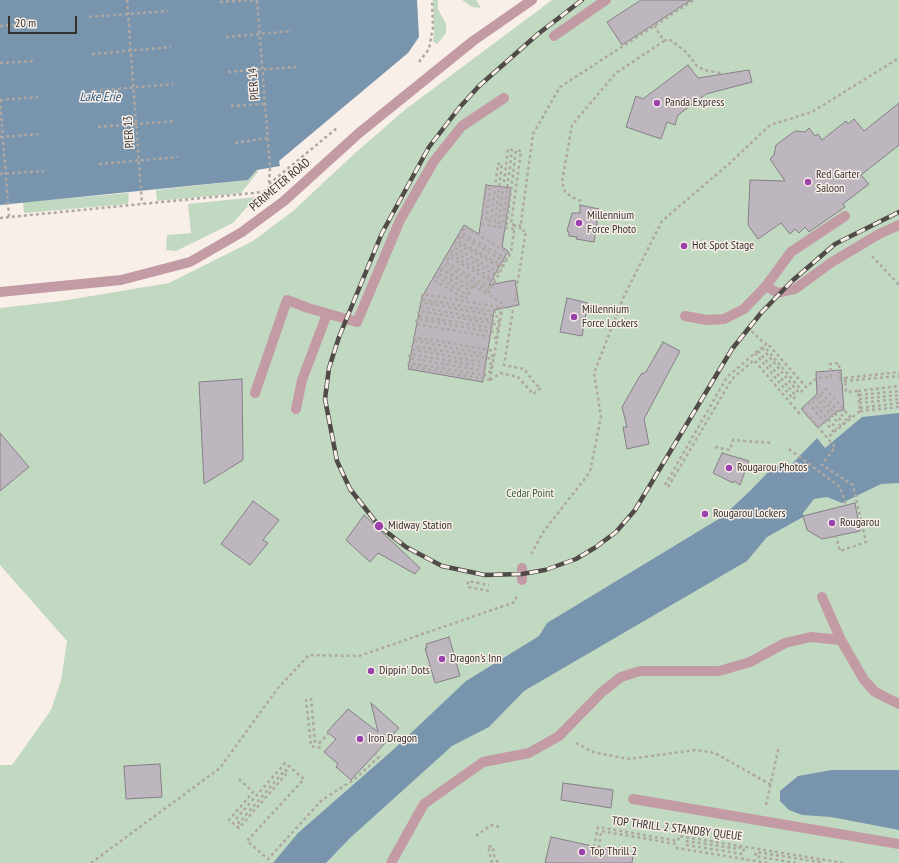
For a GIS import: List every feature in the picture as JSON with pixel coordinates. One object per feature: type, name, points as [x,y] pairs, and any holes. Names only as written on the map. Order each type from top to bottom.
[{"type":"street","name":"PERIMETER ROAD","points":[[0,292],[122,280],[190,262],[242,232],[284,201],[365,128],[473,41],[532,0]]},
{"type":"street","points":[[554,36],[606,0]]},
{"type":"street","points":[[255,393],[287,300],[357,322],[400,220],[434,160],[462,126],[504,98]]},
{"type":"street","points":[[685,316],[707,320],[724,319],[744,309],[766,286],[792,252],[845,216]]},
{"type":"street","points":[[766,286],[778,293],[795,289],[832,262],[862,244],[899,225]]},
{"type":"street","points":[[296,409],[302,380],[328,314]]},
{"type":"street","points":[[522,568],[522,580]]},
{"type":"street","points":[[822,597],[840,640],[864,680],[875,692],[899,704]]},
{"type":"street","points":[[391,863],[424,804],[483,762],[529,753],[559,736],[602,692],[621,677],[640,671],[719,671],[750,662],[792,642],[811,637],[840,640]]},
{"type":"street","points":[[633,799],[899,844]]},
{"type":"path","name":"PIER 13","points":[[127,0],[142,204]]},
{"type":"path","points":[[220,2],[257,0]]},
{"type":"path","name":"PIER 14","points":[[257,0],[270,167],[269,184]]},
{"type":"path","points":[[418,63],[429,49],[433,27],[432,0]]},
{"type":"path","points":[[490,376],[409,362],[408,366],[490,380],[501,373],[518,377],[533,394],[541,388],[536,385],[524,369],[504,365],[526,231],[520,230],[533,134],[560,87],[694,0]]},
{"type":"path","points":[[89,17],[168,11]]},
{"type":"path","points":[[0,26],[33,23]]},
{"type":"path","points":[[654,25],[664,41]]},
{"type":"path","points":[[226,37],[292,31]]},
{"type":"path","points":[[581,201],[572,198],[565,192],[562,182],[572,124],[616,73],[668,39],[686,52],[697,66],[704,70],[720,73],[720,76]]},
{"type":"path","points":[[92,54],[171,47]]},
{"type":"path","points":[[522,568],[544,531],[590,472],[601,416],[594,373],[624,296],[662,221],[730,164],[770,125],[812,112],[899,58]]},
{"type":"path","points":[[0,63],[35,61]]},
{"type":"path","points":[[228,72],[262,68],[296,67]]},
{"type":"path","points":[[94,91],[173,84]]},
{"type":"path","points":[[9,217],[1,137],[0,100],[38,97]]},
{"type":"path","points":[[231,106],[265,104]]},
{"type":"path","points":[[98,127],[176,121]]},
{"type":"path","points":[[0,218],[263,192],[269,187],[269,184],[340,125]]},
{"type":"path","points":[[1,137],[41,134]]},
{"type":"path","points":[[235,143],[268,138]]},
{"type":"path","points":[[488,294],[510,254],[514,229],[514,225],[511,224],[521,151],[516,150],[507,224],[503,223],[512,150],[508,149],[499,223],[495,222],[502,164],[498,164],[491,221],[486,221],[490,189],[486,188],[481,224],[514,229]]},
{"type":"path","points":[[99,164],[178,157]]},
{"type":"path","points":[[0,174],[44,171]]},
{"type":"path","points":[[514,225],[521,226]]},
{"type":"path","points":[[506,260],[462,233],[465,227],[510,254]]},
{"type":"path","points":[[503,267],[458,241],[460,235],[506,260]]},
{"type":"path","points":[[499,275],[454,247],[456,243],[503,267]]},
{"type":"path","points":[[862,244],[899,285]]},
{"type":"path","points":[[495,282],[450,254],[452,251],[499,275]]},
{"type":"path","points":[[490,289],[446,262],[449,257],[495,282]]},
{"type":"path","points":[[490,289],[444,265],[442,269],[488,294],[503,304],[490,380]]},
{"type":"path","points":[[441,270],[472,287],[473,286],[466,299],[435,281],[437,277],[467,295],[469,290],[439,274],[441,270]]},
{"type":"path","points":[[502,308],[423,294],[422,299],[502,313]]},
{"type":"path","points":[[500,324],[420,307],[421,302],[501,317]]},
{"type":"path","points":[[499,329],[418,316],[419,312],[500,324]]},
{"type":"path","points":[[734,314],[763,346],[802,391],[799,393],[763,346]]},
{"type":"path","points":[[497,338],[416,324],[417,319],[498,334]]},
{"type":"path","points":[[494,358],[413,340],[414,336],[495,351]]},
{"type":"path","points":[[665,485],[727,377],[767,343],[806,387],[817,378],[831,377],[830,364],[839,363],[840,379],[844,380],[899,376]]},
{"type":"path","points":[[492,366],[411,349],[412,346],[494,358]]},
{"type":"path","points":[[755,354],[793,399],[796,396],[758,351]]},
{"type":"path","points":[[491,372],[409,358],[410,354],[492,366]]},
{"type":"path","points":[[668,487],[732,379],[754,360],[799,413],[803,409],[835,447],[822,465],[854,486],[866,542],[840,551],[836,536]]},
{"type":"path","points":[[844,380],[899,372]]},
{"type":"path","points":[[844,380],[846,392],[899,386]]},
{"type":"path","points":[[847,421],[822,393],[826,389],[851,418]]},
{"type":"path","points":[[858,391],[860,412]]},
{"type":"path","points":[[859,395],[899,391]]},
{"type":"path","points":[[859,399],[899,395]]},
{"type":"path","points":[[841,426],[816,398],[818,396],[844,424]]},
{"type":"path","points":[[859,403],[899,399]]},
{"type":"path","points":[[834,432],[809,404],[812,401],[837,429]]},
{"type":"path","points":[[860,408],[899,403]]},
{"type":"path","points":[[828,437],[860,412],[899,407]]},
{"type":"path","points":[[715,447],[730,450],[732,440],[773,443]]},
{"type":"path","points":[[789,449],[840,487],[846,505]]},
{"type":"path","points":[[91,863],[220,768],[278,688],[309,655],[359,656],[515,602],[522,580]]},
{"type":"path","points":[[489,585],[468,581],[468,587],[489,591]]},
{"type":"path","points":[[311,698],[315,742],[319,743],[329,733]]},
{"type":"path","points":[[306,699],[311,746],[322,748]]},
{"type":"path","points":[[559,736],[593,752],[628,759],[696,750],[714,752],[771,785]]},
{"type":"path","points":[[763,821],[780,746]]},
{"type":"path","points":[[239,779],[253,792],[229,820],[239,828],[288,772],[285,770],[239,823],[236,819],[285,763],[304,779],[247,841],[268,860],[322,800],[355,779],[380,757],[375,754]]},
{"type":"path","points":[[476,836],[492,825],[499,827]]},
{"type":"path","name":"TOP THRILL 2 STANDBY QUEUE","points":[[594,847],[598,828],[678,840],[679,836],[819,859],[823,861],[844,863]]},
{"type":"path","points":[[599,848],[601,832],[676,844],[677,848],[768,863]]},
{"type":"path","points":[[740,846],[739,850],[687,841],[686,846],[743,854],[744,847]]},
{"type":"path","points":[[492,863],[488,846],[493,847],[494,855],[498,863]]},
{"type":"path","points":[[796,863],[755,856],[756,852],[819,862],[819,859]]},
{"type":"green space","points":[[433,0],[438,0],[438,9],[446,24],[446,33],[437,44],[433,41]]},
{"type":"green space","points":[[462,0],[476,0],[481,8],[472,7]]},
{"type":"green space","name":"Cedar Point","points":[[552,0],[899,0],[899,863],[0,863],[0,765],[12,765],[51,710],[61,680],[67,641],[0,565],[0,308],[61,301],[169,283],[253,241],[293,211],[354,154],[406,109]]},
{"type":"green space","points":[[257,170],[258,172],[241,193],[157,201],[156,190],[248,180]]},
{"type":"green space","points":[[129,193],[128,204],[24,213],[23,202]]},
{"type":"green space","points":[[256,197],[233,223],[176,251],[166,250],[167,235],[191,233],[188,204]]},
{"type":"water","name":"Lake Erie","points":[[0,0],[417,0],[419,37],[408,53],[279,161],[280,166],[257,170],[248,180],[0,205]]},
{"type":"water","points":[[899,413],[899,483],[881,484],[842,503],[827,497],[814,499],[803,513],[803,517],[767,537],[747,561],[524,691],[489,727],[452,746],[350,838],[326,863],[273,863],[298,833],[394,749],[466,681],[539,636],[547,623],[722,517],[775,465],[790,466],[817,438],[825,448],[862,417]]},
{"type":"water","points":[[832,770],[899,770],[899,830],[831,817],[802,815],[789,810],[780,801],[780,791],[798,776]]},
{"type":"building","points":[[641,0],[691,0],[622,45],[607,22]]},
{"type":"building","name":"Panda Express","points":[[688,65],[698,78],[749,70],[752,82],[706,94],[678,115],[675,125],[667,122],[661,139],[626,127],[636,96],[643,99]]},
{"type":"building","name":"Red Garter Saloon","points":[[899,103],[899,145],[861,175],[869,184],[843,204],[845,207],[809,232],[805,227],[799,233],[795,229],[790,234],[781,223],[758,239],[748,225],[750,180],[785,181],[770,159],[774,155],[776,145],[795,131],[805,132],[809,128],[815,136],[818,134],[822,140],[846,121],[848,124],[854,119],[864,131]]},
{"type":"building","points":[[486,185],[511,188],[502,247],[508,251],[489,285],[515,280],[519,305],[494,310],[483,382],[408,369],[422,297],[464,225],[479,234]]},
{"type":"building","name":"Millennium Force Photo","points":[[580,205],[599,209],[594,242],[576,239],[577,237],[569,236],[569,232],[567,231],[572,213],[580,213]]},
{"type":"building","name":"Millennium Force Lockers","points":[[567,298],[588,303],[582,336],[560,332]]},
{"type":"building","points":[[663,342],[680,351],[644,419],[649,444],[627,449],[623,427],[627,427],[622,407],[641,374],[646,372]]},
{"type":"building","points":[[841,370],[844,410],[836,412],[818,428],[801,409],[817,394],[816,372]]},
{"type":"building","points":[[242,379],[243,460],[204,484],[199,382]]},
{"type":"building","points":[[0,433],[29,467],[0,491]]},
{"type":"building","name":"Rougarou Photos","points":[[722,453],[749,461],[740,485],[734,481],[733,483],[713,473]]},
{"type":"building","points":[[253,501],[279,520],[263,540],[268,543],[250,565],[221,544]]},
{"type":"building","name":"Rougarou","points":[[855,503],[860,531],[822,539],[807,530],[803,516]]},
{"type":"building","points":[[364,515],[420,568],[415,574],[378,553],[370,562],[346,540]]},
{"type":"building","name":"Dragon's Inn","points":[[449,637],[460,676],[435,683],[425,648],[427,648],[426,644]]},
{"type":"building","name":"Iron Dragon","points":[[371,703],[399,728],[351,780],[336,767],[338,764],[324,752],[336,739],[327,732],[348,709],[378,732]]},
{"type":"building","points":[[160,764],[162,797],[126,799],[124,766]]},
{"type":"building","points":[[563,783],[613,790],[611,808],[561,800]]},
{"type":"building","name":"Top Thrill 2","points":[[551,837],[633,855],[632,863],[545,863]]},
{"type":"railway","points":[[582,0],[538,34],[479,86],[459,108],[429,147],[382,233],[339,337],[329,368],[325,399],[337,461],[350,489],[379,526],[406,547],[442,566],[485,575],[522,574],[545,570],[576,559],[596,547],[616,532],[635,510],[732,349],[761,313],[792,281],[835,244],[899,212]]},
{"type":"place","name":"Panda Express","points":[[657,103]]},
{"type":"place","name":"Red Garter Saloon","points":[[808,182]]},
{"type":"place","name":"Millennium Force Photo","points":[[579,223]]},
{"type":"place","name":"Hot Spot Stage","points":[[684,246]]},
{"type":"place","name":"Millennium Force Lockers","points":[[574,317]]},
{"type":"place","name":"Rougarou Photos","points":[[729,468]]},
{"type":"place","name":"Rougarou Lockers","points":[[705,514]]},
{"type":"place","name":"Rougarou","points":[[832,523]]},
{"type":"place","name":"Midway Station","points":[[379,526]]},
{"type":"place","name":"Dragon's Inn","points":[[442,659]]},
{"type":"place","name":"Dippin' Dots","points":[[371,671]]},
{"type":"place","name":"Iron Dragon","points":[[360,739]]},
{"type":"place","name":"Top Thrill 2","points":[[582,852]]}]
